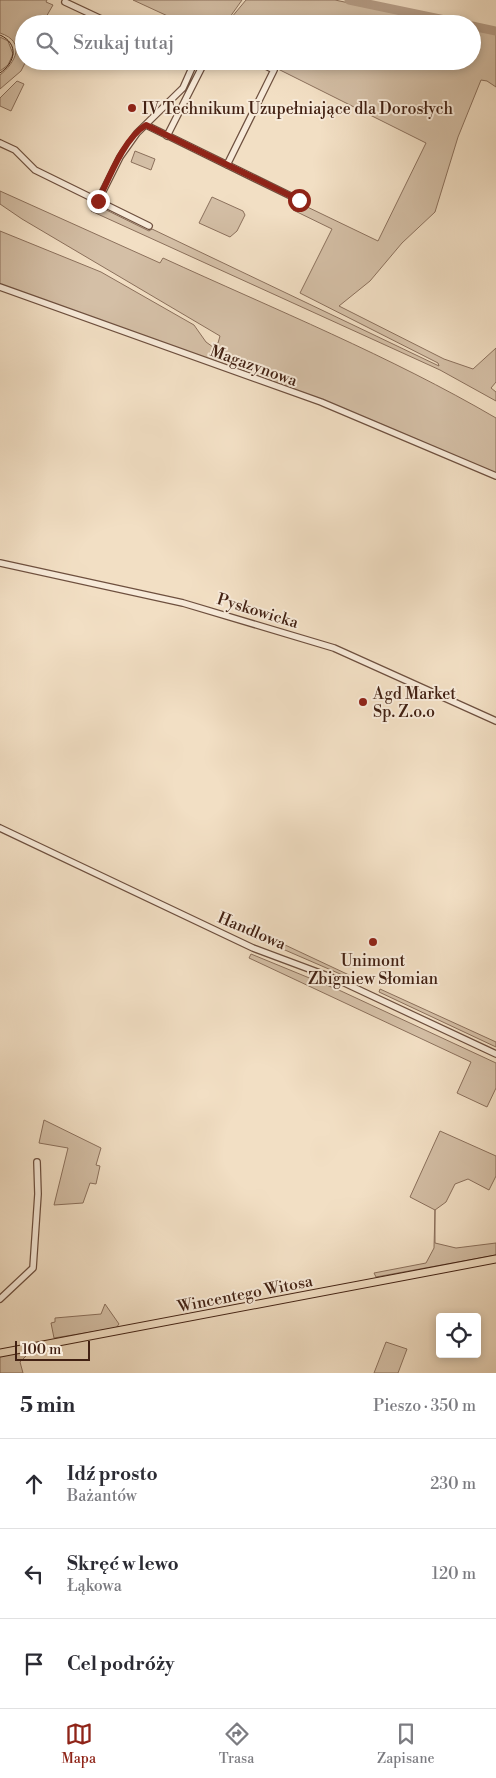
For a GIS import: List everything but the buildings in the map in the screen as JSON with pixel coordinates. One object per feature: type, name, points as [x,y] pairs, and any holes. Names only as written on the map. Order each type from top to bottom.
[{"type":"main road","name":"Wincentego Witosa","points":[[0,1353],[496,1259]]},
{"type":"street","points":[[65,2],[93,15]]},
{"type":"street","points":[[98,201],[120,156],[137,133],[183,88],[191,70]]},
{"type":"street","points":[[167,136],[200,70]]},
{"type":"street","points":[[227,165],[274,70]]},
{"type":"street","points":[[146,125],[299,200]]},
{"type":"street","points":[[0,143],[15,150],[35,170],[149,226]]},
{"type":"street","name":"Magazynowa","points":[[0,287],[321,402],[496,476]]},
{"type":"street","name":"Pyskowicka","points":[[0,563],[183,602],[334,648],[496,722]]},
{"type":"street","name":"Handlowa","points":[[0,828],[248,945],[336,979],[496,1054]]},
{"type":"street","points":[[0,1299],[33,1268],[38,1194],[37,1162]]},
{"type":"shaded area","points":[[0,0],[47,0],[46,2],[53,5],[47,15],[15,15],[15,44],[8,37],[0,33]]},
{"type":"shaded area","points":[[133,0],[242,0],[231,15],[166,15]]},
{"type":"shaded area","points":[[246,0],[335,0],[406,15],[234,15]]},
{"type":"shaded area","points":[[481,30],[496,32],[496,87],[487,81],[481,80],[458,137],[435,212],[402,243],[370,281],[339,306],[444,359],[473,369],[496,348],[496,382],[491,388],[496,392],[496,401],[440,370],[91,211],[94,204],[149,231],[152,229],[439,366],[438,363],[300,293],[332,229],[293,210],[299,203],[378,241],[426,143],[280,70],[481,70]]},
{"type":"shaded area","points":[[0,37],[8,41],[13,54],[8,65],[0,71]]},
{"type":"shaded area","points":[[15,56],[15,70],[22,70],[0,89],[0,75]]},
{"type":"shaded area","points":[[17,81],[24,84],[11,111],[0,106],[0,98]]},
{"type":"shaded area","points":[[135,151],[155,159],[151,170],[131,162]]},
{"type":"shaded area","points":[[0,191],[160,263],[163,258],[331,334],[456,395],[496,418],[496,473],[374,421],[0,284],[0,231],[101,272],[194,325],[206,342],[213,347],[218,343],[220,336],[22,219],[0,204]]},
{"type":"shaded area","points":[[212,197],[243,211],[245,215],[237,231],[230,237],[199,223]]},
{"type":"shaded area","points":[[251,929],[364,982],[361,983],[248,934]]},
{"type":"shaded area","points":[[251,954],[341,991],[496,1063],[496,1088],[487,1107],[457,1093],[471,1062],[249,958]]},
{"type":"shaded area","points":[[380,989],[496,1042],[496,1047],[379,992]]},
{"type":"shaded area","points":[[44,1120],[101,1148],[96,1165],[100,1166],[96,1184],[90,1183],[83,1203],[54,1205],[68,1148],[39,1143]]},
{"type":"shaded area","points":[[440,1131],[496,1156],[496,1176],[489,1190],[468,1179],[455,1184],[446,1202],[435,1210],[410,1197]]},
{"type":"shaded area","points":[[435,1210],[435,1243],[456,1248],[496,1243],[496,1255],[376,1277],[374,1273],[426,1263],[434,1248]]},
{"type":"shaded area","points":[[105,1304],[119,1324],[116,1328],[54,1338],[51,1323],[55,1322],[55,1318],[101,1314]]},
{"type":"shaded area","points":[[386,1342],[407,1349],[398,1373],[374,1373]]},
{"type":"shaded area","points":[[27,1351],[28,1354],[20,1362],[23,1373],[0,1373],[0,1356]]},
{"type":"waterway","points":[[349,0],[421,15]]},
{"type":"waterway","points":[[481,28],[496,31]]},
{"type":"tram line","points":[[0,35],[11,43],[13,48],[12,59],[0,73]]},
{"type":"place","name":"IV Technikum Uzupełniające dla Dorosłych","points":[[132,108]]},
{"type":"place","name":"Agd Market Sp. Z.o.o","points":[[363,702]]},
{"type":"place","name":"Unimont Zbigniew Słomian","points":[[373,942]]},
{"type":"route","points":[[98,201],[120,156],[137,133],[146,125],[299,200]]}]
